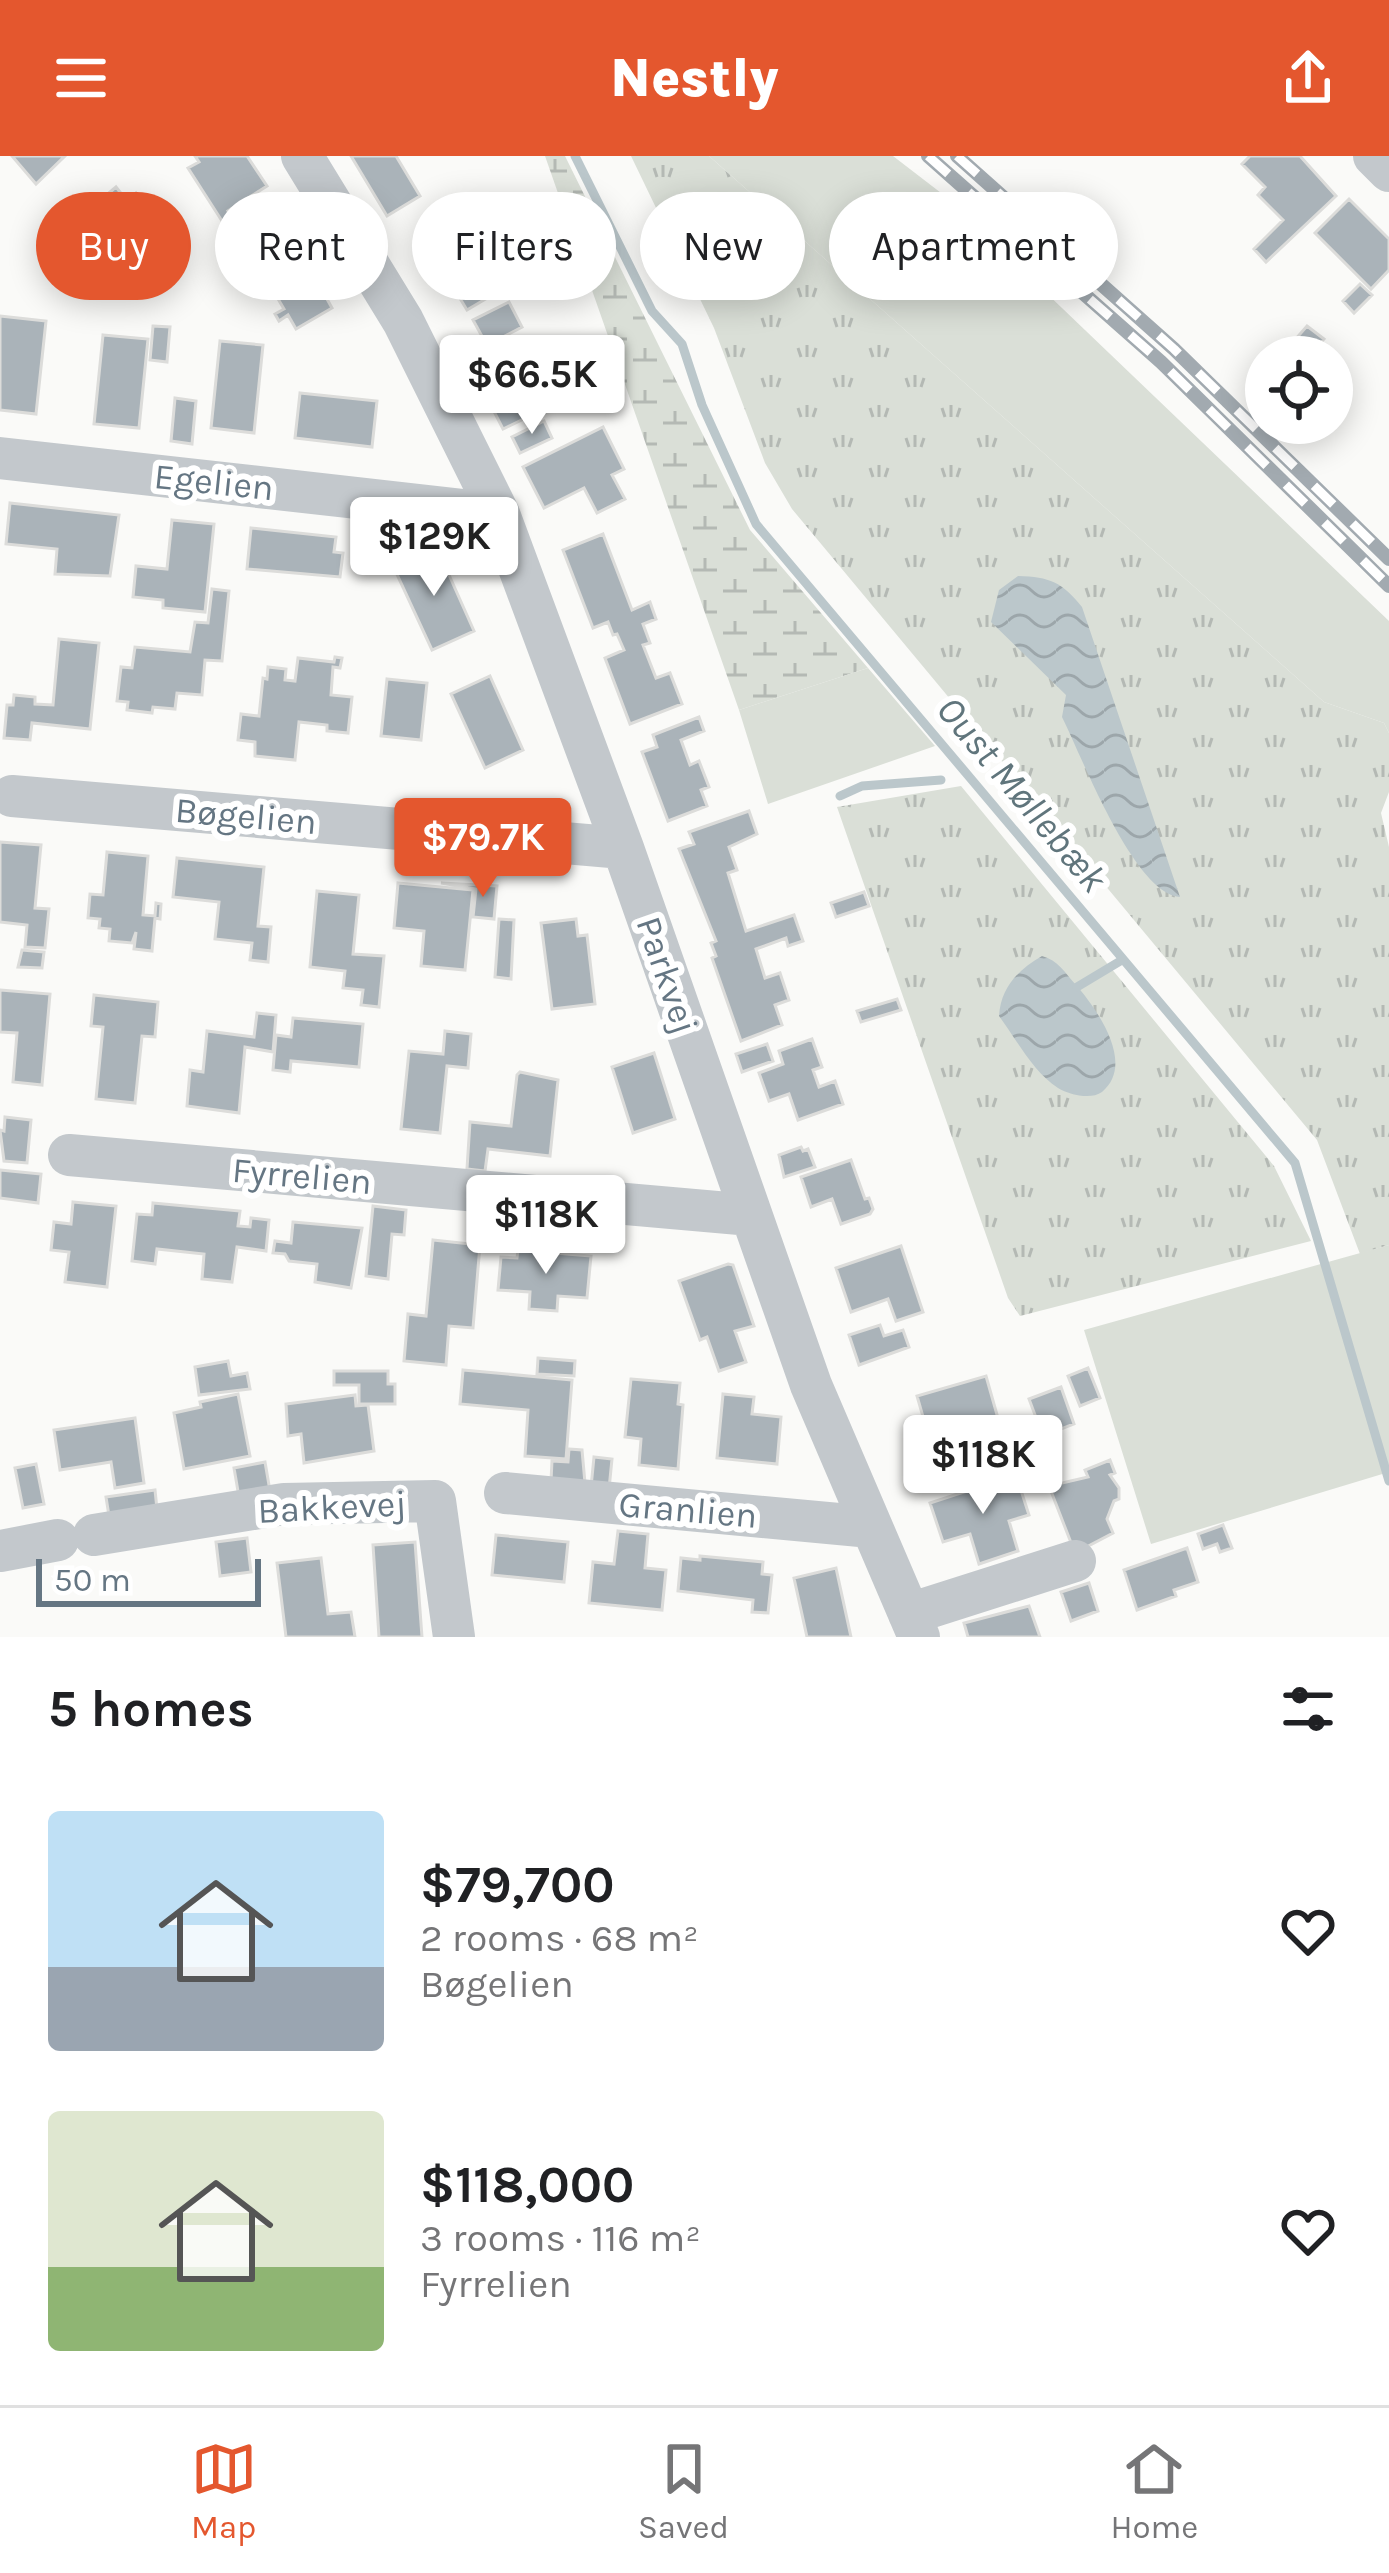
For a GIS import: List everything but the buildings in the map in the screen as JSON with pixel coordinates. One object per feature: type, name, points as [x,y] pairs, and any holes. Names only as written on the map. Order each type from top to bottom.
[{"type":"street","name":"Parkvej","points":[[302,156],[403,320],[499,514],[623,848],[811,1385],[914,1626],[1075,1561]]},
{"type":"street","points":[[1374,156],[1389,171]]},
{"type":"street","name":"Egelien","points":[[0,458],[499,514]]},
{"type":"street","name":"Bøgelien","points":[[12,796],[623,848]]},
{"type":"street","name":"Fyrrelien","points":[[69,1155],[751,1215]]},
{"type":"street","name":"Granlien","points":[[505,1492],[871,1527]]},
{"type":"street","name":"Bakkevej","points":[[0,1551],[284,1504],[435,1502],[454,1637]]},
{"type":"green space","points":[[545,156],[565,156],[583,192],[558,192]]},
{"type":"green space","points":[[631,156],[709,156],[750,192],[648,192]]},
{"type":"green space","points":[[709,156],[893,156],[940,192],[829,192],[829,263],[805,241],[805,192],[750,192]]},
{"type":"green space","points":[[805,241],[829,263],[829,300],[871,300],[1324,702],[1384,723],[1389,733],[1389,792],[1381,813],[1389,847],[1389,1245],[1360,1254],[1317,1140],[792,509],[765,463],[700,300],[805,300]]},
{"type":"green space","points":[[616,259],[750,530],[868,668],[739,710],[595,300],[616,300]]},
{"type":"green space","points":[[871,300],[1054,300],[1389,621],[1389,733],[1384,723],[1324,702]]},
{"type":"green space","points":[[868,668],[935,746],[768,804],[739,710]]},
{"type":"green space","points":[[961,786],[1274,1166],[1311,1241],[1020,1316],[1008,1298],[837,807]]},
{"type":"green space","points":[[1389,1245],[1389,1472],[1151,1544],[1084,1330]]},
{"type":"water","points":[[1018,576],[1054,582],[1082,607],[1180,897],[1163,890],[1145,873],[1111,821],[1062,717],[1066,695],[991,622],[999,590]]},
{"type":"water","points":[[1042,956],[1057,964],[1076,985],[1110,1037],[1115,1067],[1102,1092],[1074,1094],[1049,1082],[999,1016],[1012,980]]},
{"type":"waterway","name":"Oust Møllebæk","points":[[575,156],[652,311],[682,344],[702,405],[756,524],[1295,1163],[1389,1481]]},
{"type":"waterway","points":[[840,796],[862,786],[941,780]]},
{"type":"waterway","points":[[1077,987],[1122,960]]},
{"type":"railway","points":[[928,156],[1161,362],[1389,586]]},
{"type":"railway","points":[[957,156],[1174,349],[1389,559]]}]
